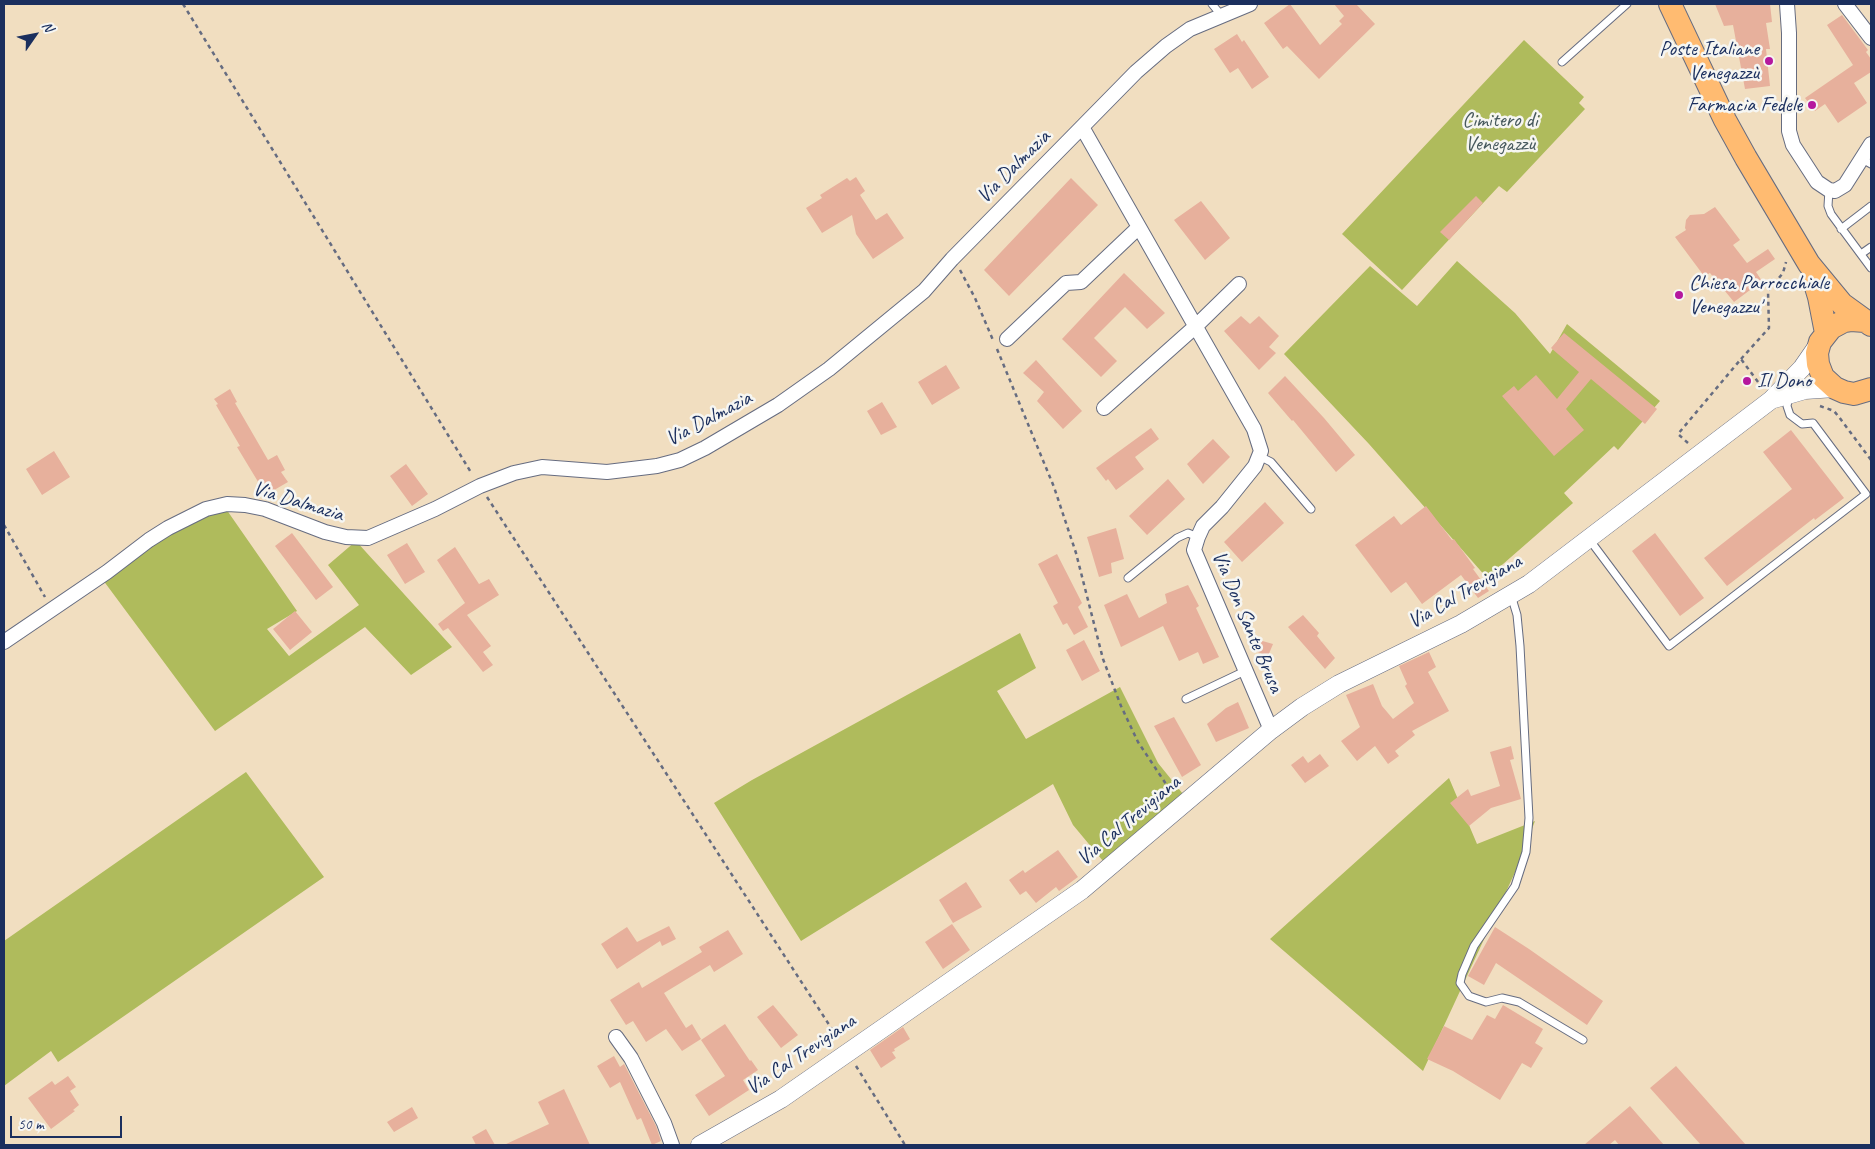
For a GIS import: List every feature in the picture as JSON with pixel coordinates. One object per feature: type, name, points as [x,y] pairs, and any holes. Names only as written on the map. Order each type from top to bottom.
[{"type":"main road","points":[[1670,4],[1746,158],[1809,264],[1837,299],[1868,323]]},
{"type":"main road","points":[[1809,264],[1819,297],[1822,338],[1817,353],[1818,364],[1823,377],[1835,388],[1844,392],[1869,395]]},
{"type":"main road","points":[[1822,338],[1837,324],[1844,321],[1851,320],[1868,323]]},
{"type":"street","name":"Via Dalmazia","points":[[4,642],[168,528],[206,509],[227,504],[265,508],[325,532],[346,537],[368,538],[428,512],[480,486],[514,473],[542,467],[607,472],[657,466],[680,460],[705,448],[778,405],[829,369],[924,291],[952,259],[1136,72],[1166,46],[1217,9],[1250,4]]},
{"type":"street","points":[[1787,4],[1790,138],[1817,182],[1829,190],[1840,189],[1867,162],[1871,144]]},
{"type":"street","points":[[1846,4],[1871,38]]},
{"type":"street","points":[[1082,127],[1254,429],[1261,451],[1259,456]]},
{"type":"street","points":[[1007,339],[1066,283],[1081,282],[1139,227]]},
{"type":"street","points":[[1104,408],[1196,326],[1239,284]]},
{"type":"street","name":"Via Cal Trevigiana","points":[[700,1145],[781,1099],[1082,890],[1271,730],[1302,707],[1339,684],[1461,624],[1529,584],[1802,368],[1822,338]]},
{"type":"street","name":"Via Cal Trevigiana","points":[[1768,396],[1835,388]]},
{"type":"street","name":"Via Don Sante Brusa","points":[[1259,456],[1255,466],[1222,507],[1203,526],[1194,550],[1271,730]]},
{"type":"street","points":[[616,1037],[631,1058],[664,1123],[672,1145]]},
{"type":"lane","points":[[1562,62],[1627,4]]},
{"type":"lane","points":[[1829,190],[1828,206],[1831,214],[1871,268]]},
{"type":"lane","points":[[1842,229],[1871,206]]},
{"type":"lane","points":[[1861,254],[1871,247]]},
{"type":"lane","points":[[1589,538],[1669,646],[1866,494],[1813,423],[1802,424],[1790,415],[1787,406],[1790,394]]},
{"type":"lane","points":[[1259,456],[1271,462],[1311,509]]},
{"type":"lane","points":[[1128,578],[1177,538],[1188,533],[1198,536]]},
{"type":"lane","points":[[1511,595],[1517,615],[1520,655],[1529,818],[1526,852],[1515,886],[1474,946],[1460,983],[1469,996],[1486,1002],[1502,998],[1519,1002],[1583,1040]]},
{"type":"lane","points":[[1186,699],[1245,671]]},
{"type":"path","points":[[183,4],[480,486],[847,1052],[905,1145]]},
{"type":"path","points":[[952,259],[976,298],[1054,487],[1076,553],[1103,660],[1121,706],[1138,742],[1182,806]]},
{"type":"path","points":[[1692,447],[1678,434],[1769,328],[1768,291],[1783,273],[1786,259]]},
{"type":"path","points":[[1742,360],[1768,396]]},
{"type":"path","points":[[1815,406],[1828,408],[1834,412],[1871,460]]},
{"type":"path","points":[[4,525],[52,609]]},
{"type":"green space","name":"Cimitero di Venegazzù","points":[[1524,40],[1584,97],[1579,103],[1585,109],[1507,192],[1499,186],[1402,290],[1342,234]]},
{"type":"green space","points":[[1457,261],[1515,313],[1550,354],[1567,324],[1660,401],[1618,450],[1614,446],[1564,493],[1573,503],[1487,578],[1369,444],[1284,354],[1370,266],[1417,306]]},
{"type":"green space","points":[[224,506],[297,611],[267,629],[289,656],[359,605],[328,565],[356,541],[452,647],[411,675],[365,627],[215,731],[100,576],[165,528]]},
{"type":"green space","points":[[1020,633],[1036,668],[997,691],[1026,739],[1120,687],[1158,763],[1183,794],[1103,861],[1073,825],[1053,784],[801,941],[714,803],[752,780]]},
{"type":"green space","points":[[246,772],[324,877],[58,1062],[51,1051],[4,1086],[4,941]]},
{"type":"green space","points":[[1449,778],[1477,844],[1535,821],[1517,868],[1423,1071],[1270,939]]},
{"type":"building","points":[[1290,4],[1320,45],[1342,24],[1339,21],[1344,16],[1334,4],[1356,4],[1375,24],[1319,79],[1287,46],[1283,49],[1264,23]]},
{"type":"building","points":[[1715,4],[1770,4],[1772,22],[1766,23],[1770,49],[1766,49],[1770,86],[1745,89],[1733,25],[1724,26]]},
{"type":"building","points":[[1842,15],[1868,50],[1866,52],[1871,59],[1871,72],[1854,83],[1867,103],[1838,123],[1825,104],[1815,111],[1805,98],[1853,65],[1827,25]]},
{"type":"building","points":[[1237,34],[1242,42],[1244,40],[1269,77],[1252,89],[1238,68],[1230,73],[1214,49]]},
{"type":"building","points":[[856,177],[865,191],[860,195],[876,220],[887,213],[904,238],[873,259],[856,234],[852,215],[822,233],[806,208],[822,198],[820,195],[847,178],[850,181]]},
{"type":"building","points":[[1071,178],[1098,205],[1009,296],[984,270]]},
{"type":"building","points":[[1476,196],[1483,203],[1449,240],[1440,232]]},
{"type":"building","points":[[1201,201],[1230,238],[1205,260],[1174,220]]},
{"type":"building","points":[[1715,207],[1740,240],[1733,245],[1747,263],[1768,249],[1775,259],[1756,272],[1762,281],[1734,302],[1710,273],[1704,276],[1675,237],[1686,230],[1686,220],[1690,215],[1704,214]]},
{"type":"building","points":[[1124,273],[1165,313],[1147,329],[1125,307],[1094,338],[1117,361],[1101,377],[1062,339]]},
{"type":"building","points":[[1241,316],[1250,324],[1259,316],[1279,336],[1269,347],[1276,353],[1259,370],[1224,331]]},
{"type":"building","points":[[1564,333],[1657,409],[1645,424],[1591,379],[1566,409],[1584,430],[1554,456],[1502,396],[1514,386],[1518,391],[1536,375],[1557,399],[1579,372],[1551,348]]},
{"type":"building","points":[[1036,360],[1082,411],[1063,429],[1037,401],[1044,392],[1023,373]]},
{"type":"building","points":[[946,365],[960,388],[932,405],[918,382]]},
{"type":"building","points":[[1285,376],[1355,455],[1336,472],[1268,393]]},
{"type":"building","points":[[230,389],[237,402],[235,403],[268,460],[277,455],[285,470],[281,472],[288,482],[269,493],[263,484],[260,485],[237,447],[240,446],[216,405],[218,404],[214,399]]},
{"type":"building","points":[[882,402],[897,427],[881,435],[867,411]]},
{"type":"building","points":[[1151,428],[1159,439],[1135,457],[1144,469],[1116,490],[1096,468]]},
{"type":"building","points":[[1791,430],[1844,498],[1815,520],[1814,518],[1727,586],[1704,558],[1792,489],[1763,452]]},
{"type":"building","points":[[1213,439],[1230,457],[1203,484],[1187,464]]},
{"type":"building","points":[[54,451],[70,477],[42,495],[26,469]]},
{"type":"building","points":[[406,464],[428,494],[412,506],[390,476]]},
{"type":"building","points":[[1168,479],[1185,499],[1147,535],[1129,516]]},
{"type":"building","points":[[1265,502],[1284,523],[1242,562],[1224,542]]},
{"type":"building","points":[[1426,506],[1452,540],[1454,539],[1489,591],[1478,598],[1461,575],[1422,604],[1406,582],[1391,593],[1355,545],[1394,516],[1401,525]]},
{"type":"building","points":[[1116,528],[1124,559],[1111,563],[1112,573],[1099,577],[1087,537]]},
{"type":"building","points":[[292,533],[333,587],[316,600],[275,546]]},
{"type":"building","points":[[1655,533],[1704,598],[1680,616],[1632,551]]},
{"type":"building","points":[[407,543],[425,572],[405,584],[387,555]]},
{"type":"building","points":[[455,547],[479,584],[489,579],[499,595],[467,615],[491,646],[483,652],[493,665],[483,672],[448,628],[443,631],[438,624],[465,603],[437,560]]},
{"type":"building","points":[[1057,554],[1082,603],[1078,607],[1088,627],[1074,635],[1067,623],[1063,625],[1053,606],[1058,603],[1038,564]]},
{"type":"building","points":[[1188,585],[1199,606],[1196,608],[1219,657],[1203,664],[1198,652],[1179,661],[1163,626],[1121,647],[1104,605],[1127,594],[1139,618],[1167,603],[1165,594]]},
{"type":"building","points":[[295,611],[312,632],[290,650],[273,629]]},
{"type":"building","points":[[1303,615],[1319,633],[1317,636],[1335,658],[1325,669],[1288,627]]},
{"type":"building","points":[[1084,640],[1100,671],[1082,681],[1066,650]]},
{"type":"building","points":[[1259,640],[1273,644],[1268,656],[1255,651]]},
{"type":"building","points":[[1429,652],[1436,667],[1428,672],[1449,711],[1412,731],[1415,735],[1395,751],[1399,756],[1388,764],[1375,746],[1357,761],[1341,741],[1360,727],[1346,695],[1373,684],[1382,706],[1393,719],[1414,703],[1405,686],[1407,684],[1399,666]]},
{"type":"building","points":[[1238,702],[1249,728],[1216,742],[1207,724],[1226,708]]},
{"type":"building","points":[[1174,717],[1201,765],[1182,777],[1154,726]]},
{"type":"building","points":[[1511,746],[1514,759],[1510,760],[1521,799],[1491,808],[1469,826],[1450,803],[1468,789],[1471,796],[1500,786],[1490,752]]},
{"type":"building","points":[[1320,754],[1329,766],[1305,783],[1291,765],[1303,756],[1308,763]]},
{"type":"building","points":[[1058,850],[1078,877],[1059,891],[1056,887],[1036,903],[1026,891],[1020,895],[1009,880],[1023,870],[1025,873]]},
{"type":"building","points":[[966,882],[982,907],[953,923],[939,900]]},
{"type":"building","points":[[952,924],[970,950],[943,969],[925,942]]},
{"type":"building","points":[[669,926],[676,939],[662,946],[660,941],[617,969],[601,944],[627,927],[637,942]]},
{"type":"building","points":[[1495,927],[1603,1001],[1587,1025],[1496,963],[1484,985],[1468,976]]},
{"type":"building","points":[[728,930],[743,954],[714,972],[710,965],[664,993],[686,1028],[692,1024],[701,1039],[682,1051],[666,1029],[646,1042],[633,1021],[626,1025],[610,1000],[639,982],[642,988],[702,952],[699,947]]},
{"type":"building","points":[[773,1005],[798,1035],[781,1048],[757,1017]]},
{"type":"building","points":[[1503,1005],[1543,1029],[1535,1043],[1543,1048],[1531,1068],[1522,1063],[1500,1100],[1453,1071],[1427,1059],[1444,1026],[1472,1040],[1487,1015],[1495,1019]]},
{"type":"building","points":[[725,1024],[758,1070],[743,1080],[749,1090],[709,1116],[695,1095],[725,1076],[701,1040]]},
{"type":"building","points":[[903,1027],[910,1039],[894,1049],[895,1051],[892,1052],[896,1058],[881,1068],[870,1050]]},
{"type":"building","points":[[614,1056],[620,1067],[624,1064],[656,1126],[661,1141],[652,1145],[641,1118],[637,1120],[620,1082],[610,1088],[597,1066]]},
{"type":"building","points":[[1676,1066],[1746,1145],[1701,1145],[1650,1088]]},
{"type":"building","points":[[68,1076],[76,1087],[70,1091],[79,1105],[73,1110],[75,1111],[51,1129],[28,1098],[52,1081],[55,1085]]},
{"type":"building","points":[[564,1089],[590,1145],[504,1145],[549,1124],[538,1102]]},
{"type":"building","points":[[1630,1106],[1664,1145],[1619,1145],[1615,1140],[1609,1145],[1584,1145]]},
{"type":"building","points":[[412,1107],[418,1118],[394,1132],[387,1122]]},
{"type":"building","points":[[486,1129],[495,1145],[476,1145],[472,1137]]},
{"type":"place","name":"Poste Italiane Venegazzù","points":[[1769,61]]},
{"type":"place","name":"Farmacia Fedele","points":[[1812,105]]},
{"type":"place","name":"Chiesa Parrocchiale Venegazzu'","points":[[1679,295]]},
{"type":"place","name":"Il Dono","points":[[1747,381]]}]
